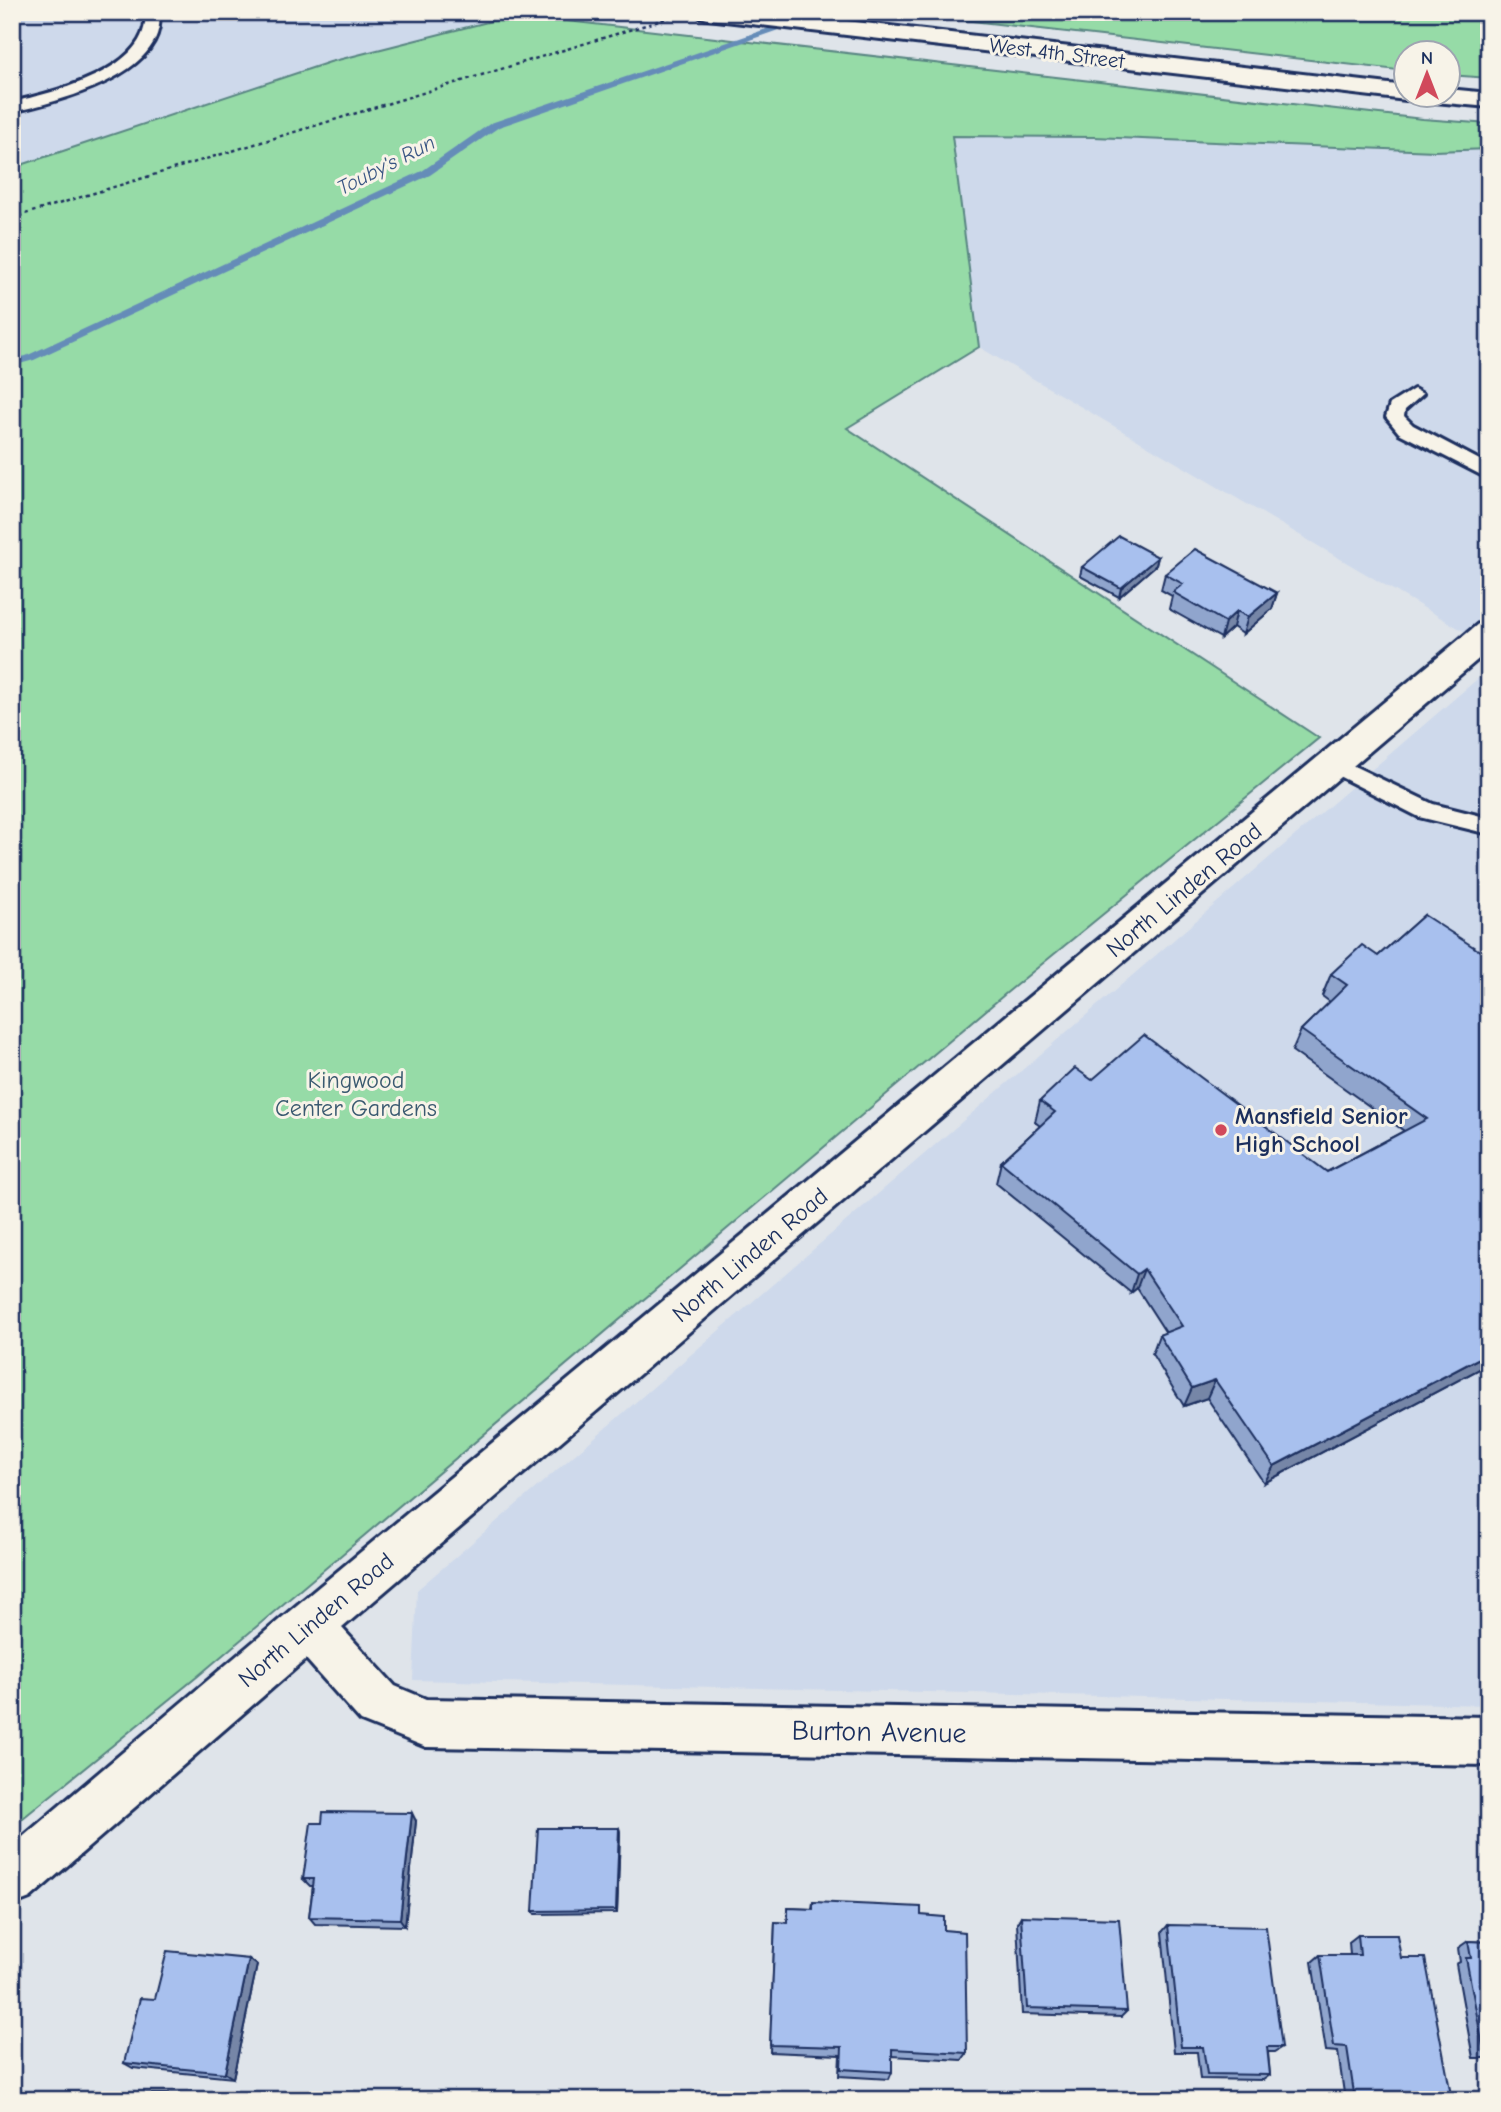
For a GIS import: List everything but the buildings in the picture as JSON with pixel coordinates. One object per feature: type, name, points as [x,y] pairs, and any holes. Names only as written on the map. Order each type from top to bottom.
[{"type":"street","name":"West 4th Street","points":[[708,12],[1392,91]]},
{"type":"street","points":[[1462,98],[1489,100]]},
{"type":"street","name":"North Linden Road","points":[[12,1881],[308,1626],[1489,632]]},
{"type":"street","name":"Burton Avenue","points":[[308,1626],[378,1704],[426,1723],[1489,1741]]},
{"type":"lane","points":[[12,107],[68,92],[104,77],[131,61],[142,50],[148,37],[152,12]]},
{"type":"lane","points":[[1414,394],[1396,408],[1395,417],[1406,429],[1489,473]]},
{"type":"lane","points":[[1333,764],[1427,811],[1489,826]]},
{"type":"path","points":[[12,218],[684,13]]},
{"type":"shaded area","points":[[12,12],[525,12],[330,62],[12,168]]},
{"type":"shaded area","points":[[952,136],[1094,137],[1435,151],[1489,149],[1489,646],[979,347]]},
{"type":"shaded area","name":"Mansfield Senior High School","points":[[1489,669],[1489,1705],[413,1680],[417,1590]]},
{"type":"green space","points":[[894,12],[1489,12],[1489,78],[1462,76],[1462,38],[1392,38],[1392,69]]},
{"type":"green space","name":"Kingwood Center Gardens","points":[[515,15],[1423,119],[1489,124],[1489,149],[1435,151],[1094,137],[952,136],[979,347],[847,428],[1319,738],[1004,995],[198,1676],[12,1827],[12,168],[330,62]]},
{"type":"waterway","name":"Touby's Run","points":[[12,363],[30,358],[426,173],[495,125],[826,12]]},
{"type":"place","name":"Mansfield Senior High School","points":[[1221,1130]]}]
